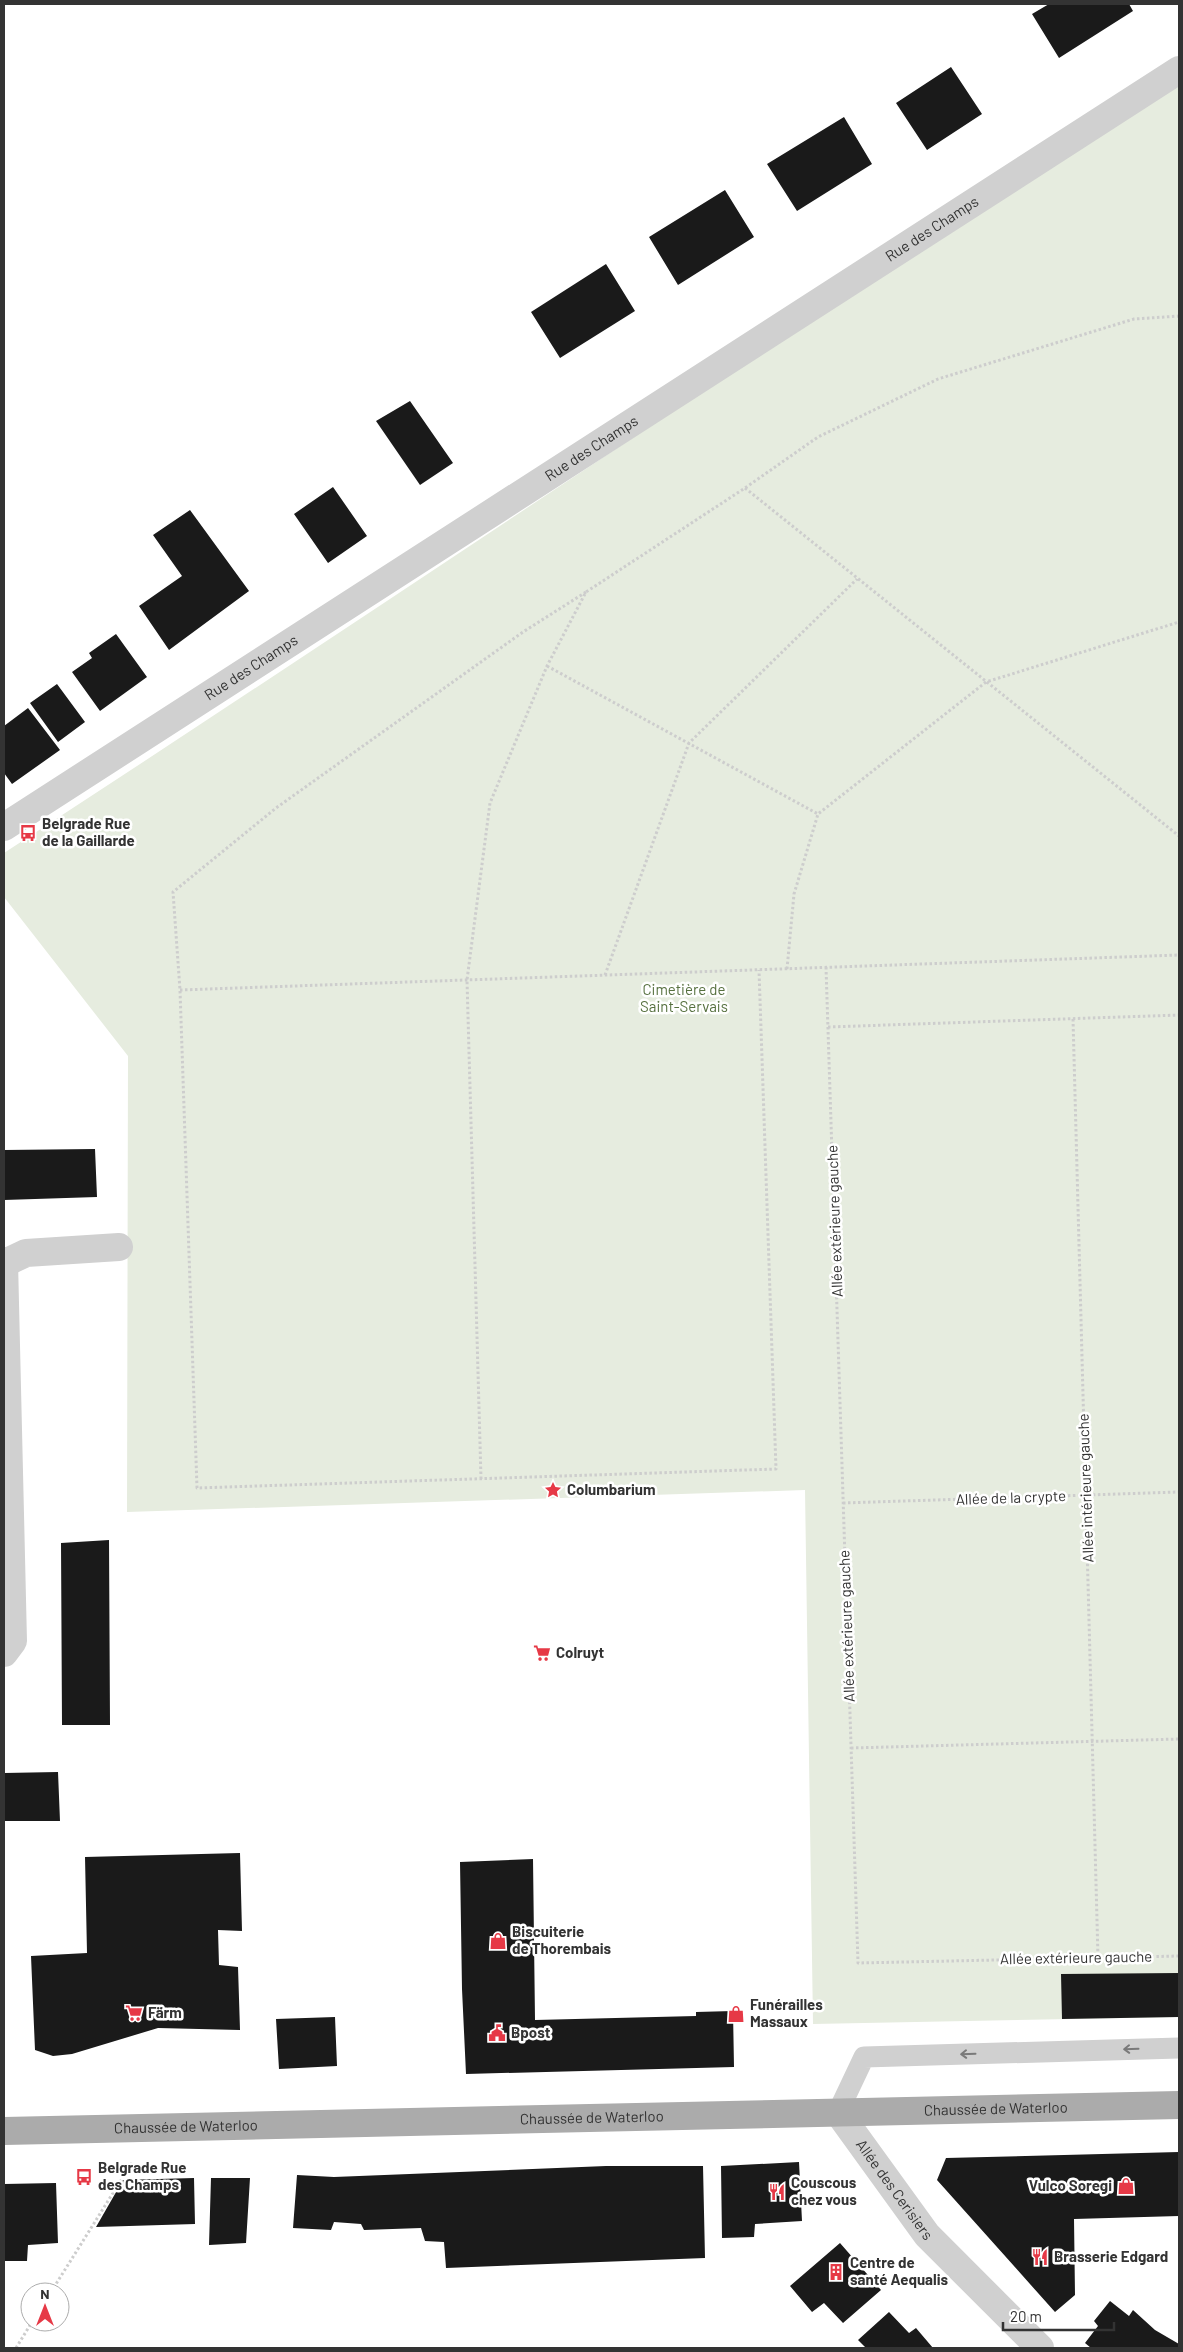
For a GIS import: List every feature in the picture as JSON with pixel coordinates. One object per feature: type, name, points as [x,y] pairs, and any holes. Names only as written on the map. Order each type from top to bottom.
[{"type":"main road","name":"Chaussée de Waterloo","points":[[4,2131],[1179,2105]]},
{"type":"street","name":"Rue des Champs","points":[[4,827],[1179,70]]},
{"type":"street","points":[[4,1653],[13,1641],[4,1262],[26,1253],[119,1247]]},
{"type":"street","name":"Allée des Cerisiers","points":[[838,2112],[926,2235],[1040,2348]]},
{"type":"lane","points":[[838,2112],[864,2057],[1179,2048]]},
{"type":"path","points":[[759,970],[776,1469],[197,1488],[180,990],[173,892],[276,808],[523,632],[744,488],[818,437],[938,379],[1134,319],[1179,316]]},
{"type":"path","points":[[744,488],[1179,836]]},
{"type":"path","points":[[606,975],[689,743],[857,579]]},
{"type":"path","points":[[481,1478],[467,980],[490,803],[547,666],[586,592]]},
{"type":"path","points":[[788,969],[794,894],[818,814],[986,682],[1179,622]]},
{"type":"path","points":[[547,666],[818,814]]},
{"type":"path","points":[[180,990],[1179,955]]},
{"type":"path","name":"Allée extérieure gauche","points":[[826,968],[858,1963],[1179,1956]]},
{"type":"path","points":[[828,1027],[1179,1015]]},
{"type":"path","name":"Allée intérieure gauche","points":[[1073,1019],[1098,1958]]},
{"type":"path","name":"Allée de la crypte","points":[[843,1503],[1179,1492]]},
{"type":"path","points":[[851,1748],[1179,1739]]},
{"type":"path","points":[[57,2282],[154,2127]]},
{"type":"path","points":[[16,2348],[26,2332]]},
{"type":"green space","name":"Cimetière de Saint-Servais","points":[[1179,83],[1179,2017],[813,2024],[805,1490],[127,1512],[128,1056],[4,897],[4,853],[883,273]]},
{"type":"building","points":[[1049,4],[1129,4],[1133,11],[1059,58],[1032,14]]},
{"type":"building","points":[[951,67],[982,114],[927,150],[896,103]]},
{"type":"building","points":[[844,117],[872,164],[797,211],[767,164]]},
{"type":"building","points":[[725,190],[754,237],[678,285],[649,237]]},
{"type":"building","points":[[606,264],[635,311],[560,358],[531,312]]},
{"type":"building","points":[[410,401],[453,463],[420,485],[376,421]]},
{"type":"building","points":[[333,487],[367,536],[328,563],[294,514]]},
{"type":"building","points":[[190,510],[249,591],[169,650],[139,606],[182,576],[153,535]]},
{"type":"building","points":[[116,634],[147,677],[100,711],[72,672],[92,658],[89,653]]},
{"type":"building","points":[[57,684],[85,722],[58,742],[30,703]]},
{"type":"building","points":[[28,708],[60,750],[12,784],[4,773],[4,726]]},
{"type":"building","points":[[95,1149],[97,1197],[4,1200],[4,1150]]},
{"type":"building","points":[[109,1540],[110,1725],[62,1725],[61,1543]]},
{"type":"building","points":[[58,1772],[60,1821],[4,1821],[4,1773]]},
{"type":"building","points":[[240,1853],[242,1931],[218,1930],[219,1965],[238,1967],[240,2030],[158,2028],[72,2054],[53,2056],[35,2050],[31,1956],[87,1953],[85,1857]]},
{"type":"building","points":[[533,1859],[535,2020],[696,2016],[696,2012],[733,2011],[734,2067],[466,2074],[462,1989],[460,1862]]},
{"type":"building","points":[[1179,1973],[1179,2017],[1062,2019],[1061,1974]]},
{"type":"building","points":[[335,2017],[337,2066],[279,2069],[276,2019]]},
{"type":"building","name":"Brasserie Edgard","points":[[1179,2152],[1179,2216],[1074,2219],[1075,2295],[1055,2312],[937,2180],[946,2158]]},
{"type":"building","points":[[799,2162],[802,2221],[755,2224],[754,2237],[722,2238],[721,2166]]},
{"type":"building","points":[[606,2166],[703,2166],[705,2258],[446,2268],[444,2242],[425,2241],[421,2228],[364,2230],[361,2224],[334,2222],[331,2230],[293,2228],[297,2175],[334,2177]]},
{"type":"building","points":[[194,2178],[195,2224],[96,2227],[123,2180]]},
{"type":"building","points":[[211,2178],[250,2178],[246,2243],[209,2245]]},
{"type":"building","points":[[56,2183],[58,2243],[28,2245],[27,2261],[4,2261],[4,2184]]},
{"type":"building","name":"Centre de santé Aequalis","points":[[840,2243],[881,2290],[843,2323],[824,2303],[812,2312],[790,2286]]},
{"type":"building","points":[[1110,2301],[1129,2316],[1133,2310],[1155,2330],[1179,2344],[1179,2348],[1091,2348],[1085,2343],[1098,2326],[1094,2321]]},
{"type":"building","points":[[889,2312],[909,2333],[916,2328],[933,2348],[866,2348],[858,2340]]},
{"type":"place","name":"Belgrade Rue de la Gaillarde","points":[[28,833]]},
{"type":"place","name":"Columbarium","points":[[553,1490]]},
{"type":"place","name":"Colruyt","points":[[542,1653]]},
{"type":"place","name":"Biscuiterie de Thorembais","points":[[498,1941]]},
{"type":"place","name":"Färm","points":[[134,2013]]},
{"type":"place","name":"Funérailles Massaux","points":[[736,2014]]},
{"type":"place","name":"Bpost","points":[[497,2033]]},
{"type":"place","name":"Belgrade Rue des Champs","points":[[84,2177]]},
{"type":"place","name":"Vulco Soregi","points":[[1126,2186]]},
{"type":"place","name":"Couscous chez vous","points":[[777,2192]]},
{"type":"place","name":"Brasserie Edgard","points":[[1040,2257]]},
{"type":"place","name":"Centre de santé Aequalis","points":[[836,2272]]}]
